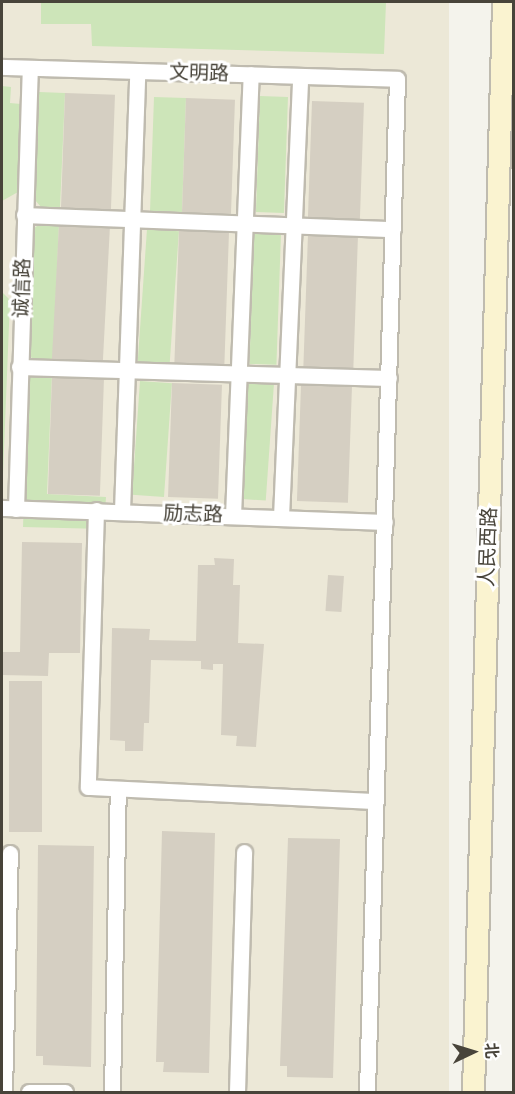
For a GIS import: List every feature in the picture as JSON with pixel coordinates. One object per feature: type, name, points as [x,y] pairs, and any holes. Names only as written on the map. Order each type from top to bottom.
[{"type":"main road","name":"人民西路","points":[[473,1092],[503,2]]},
{"type":"street","name":"文明路","points":[[2,67],[398,79],[393,229]]},
{"type":"street","name":"诚信路","points":[[9,508],[19,367],[30,68]]},
{"type":"street","points":[[122,511],[137,71]]},
{"type":"street","points":[[233,516],[251,74]]},
{"type":"street","points":[[281,517],[300,76]]},
{"type":"street","points":[[24,215],[393,229],[367,1092]]},
{"type":"street","points":[[19,367],[389,378]]},
{"type":"street","name":"励志路","points":[[9,508],[385,522]]},
{"type":"street","points":[[96,510],[88,788],[376,801]]},
{"type":"street","points":[[112,1092],[118,789]]},
{"type":"street","points":[[237,1092],[244,852]]},
{"type":"street","points":[[4,1092],[10,853]]},
{"type":"street","points":[[29,1092],[65,1092]]},
{"type":"shaded area","points":[[2,2],[449,2],[449,1092],[2,1092]]},
{"type":"green space","points":[[41,2],[386,2],[384,54],[92,46],[91,24],[41,24]]},
{"type":"green space","points":[[2,86],[11,87],[10,103],[21,104],[18,192],[2,201]]},
{"type":"green space","points":[[39,92],[65,93],[60,208],[41,207],[35,200]]},
{"type":"green space","points":[[260,96],[288,97],[284,213],[256,212]]},
{"type":"green space","points":[[154,97],[186,98],[182,212],[150,211]]},
{"type":"green space","points":[[42,223],[59,224],[53,361],[32,359],[30,354],[34,228]]},
{"type":"green space","points":[[147,229],[179,231],[170,366],[138,364]]},
{"type":"green space","points":[[254,233],[281,234],[276,365],[249,364]]},
{"type":"green space","points":[[2,292],[10,300],[2,499]]},
{"type":"green space","points":[[33,373],[52,374],[47,494],[106,497],[104,529],[23,527],[28,377]]},
{"type":"green space","points":[[140,381],[172,383],[164,497],[132,495]]},
{"type":"green space","points":[[247,382],[274,384],[266,501],[239,499]]},
{"type":"building","points":[[65,93],[115,95],[111,210],[61,208]]},
{"type":"building","points":[[186,98],[235,100],[231,214],[182,212]]},
{"type":"building","points":[[312,101],[364,103],[360,220],[308,218]]},
{"type":"building","points":[[59,224],[110,227],[103,363],[52,361]]},
{"type":"building","points":[[179,231],[229,233],[224,367],[174,365]]},
{"type":"building","points":[[308,234],[358,236],[353,370],[303,368]]},
{"type":"building","points":[[52,377],[104,379],[100,496],[48,494]]},
{"type":"building","points":[[172,383],[222,385],[218,499],[168,497]]},
{"type":"building","points":[[301,385],[352,387],[348,503],[297,501]]},
{"type":"building","points":[[22,542],[82,543],[80,653],[49,653],[48,676],[2,675],[2,652],[20,652]]},
{"type":"building","points":[[214,558],[234,559],[233,585],[240,585],[238,643],[264,644],[256,747],[236,746],[237,736],[221,735],[223,664],[213,664],[213,670],[201,669],[201,661],[151,660],[149,723],[144,723],[143,751],[125,751],[125,741],[110,740],[112,628],[150,629],[149,640],[196,641],[198,565],[215,565]]},
{"type":"building","points":[[328,575],[344,576],[341,612],[325,611]]},
{"type":"building","points":[[9,681],[42,681],[42,832],[9,832]]},
{"type":"building","points":[[162,831],[215,833],[209,1073],[163,1072],[164,1062],[156,1062]]},
{"type":"building","points":[[288,838],[340,839],[333,1078],[287,1077],[287,1066],[280,1066]]},
{"type":"building","points":[[38,845],[94,846],[91,1067],[43,1065],[43,1056],[36,1056]]}]
